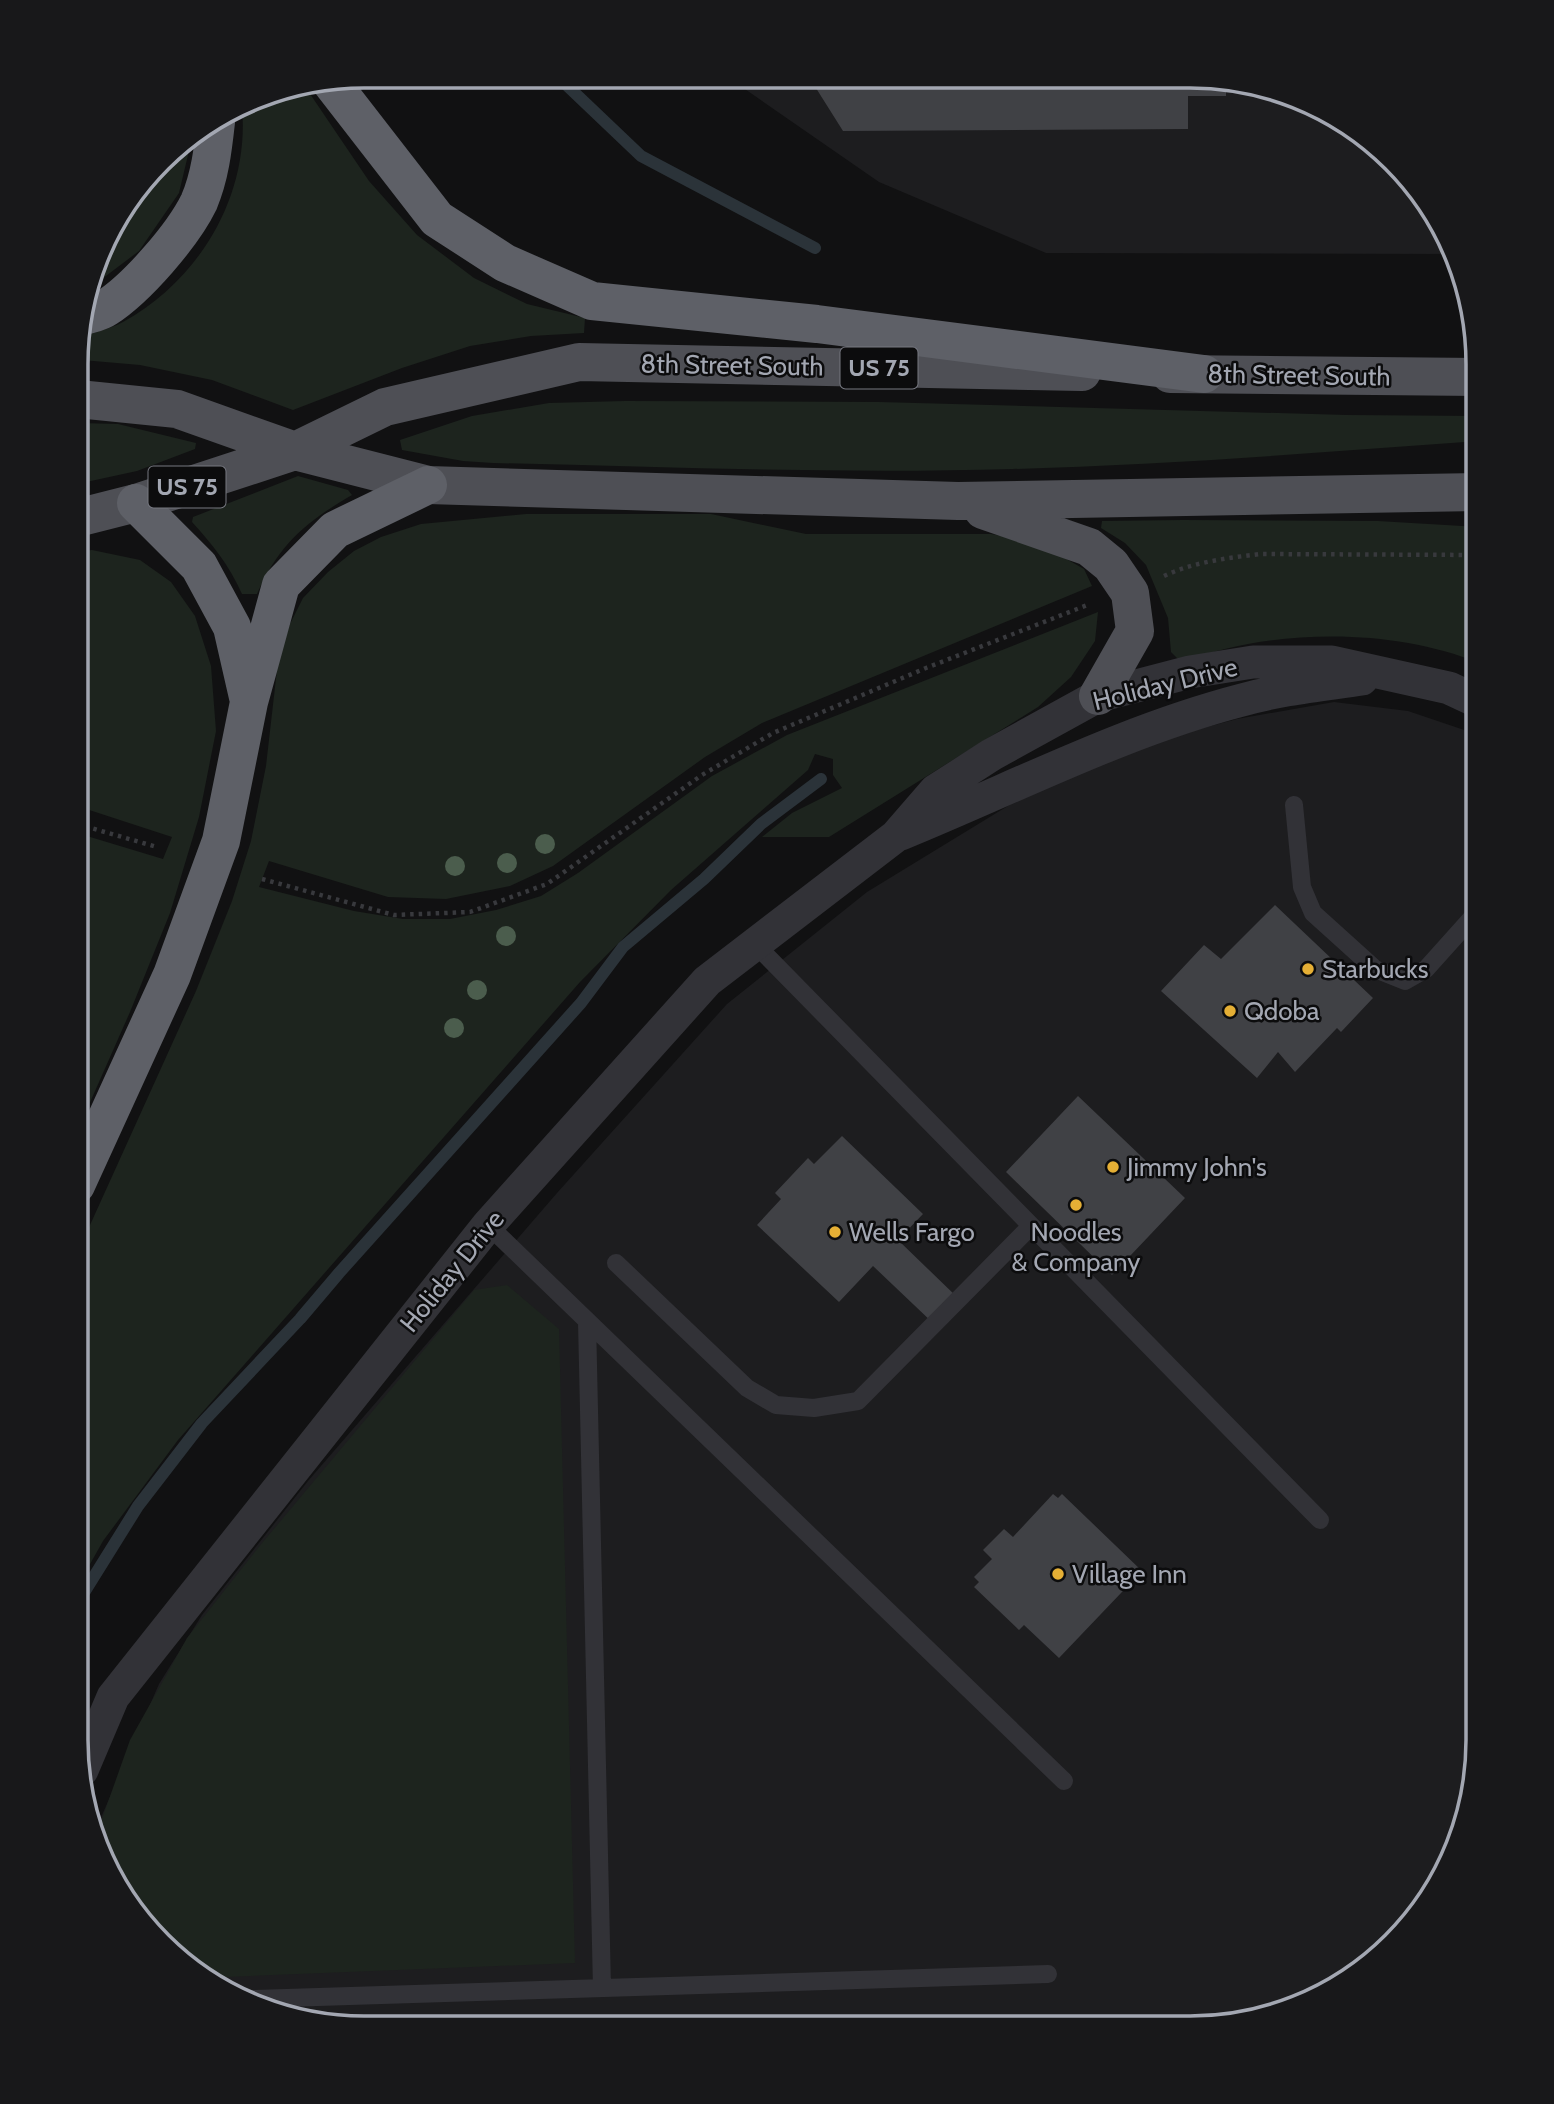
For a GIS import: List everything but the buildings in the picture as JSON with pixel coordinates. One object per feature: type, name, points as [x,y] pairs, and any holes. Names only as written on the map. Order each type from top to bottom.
[{"type":"highway","points":[[336,89],[437,219],[505,263],[592,301],[817,324],[1204,374]]},
{"type":"highway","points":[[92,313],[105,309],[140,279],[173,242],[198,202],[212,160],[215,131]]},
{"type":"highway","points":[[88,1159],[172,975],[220,841],[249,702],[281,585],[335,530],[428,485]]},
{"type":"highway","points":[[136,503],[199,566],[232,627],[249,702]]},
{"type":"main road","name":"8th Street South","points":[[88,515],[136,503],[295,452],[385,407],[579,362],[1466,377]]},
{"type":"main road","name":"US 75","points":[[88,400],[177,409],[295,452],[428,485],[958,501],[1466,492]]},
{"type":"main road","points":[[958,501],[1088,547],[1111,565],[1130,593],[1135,631],[1098,696]]},
{"type":"street","name":"Holiday Drive","points":[[88,1756],[113,1697],[488,1225],[707,981],[896,836],[935,791],[991,755],[1098,696],[1190,672],[1253,662],[1332,662],[1449,688],[1466,696]]},
{"type":"street","name":"Holiday Drive","points":[[896,836],[1158,725],[1242,699],[1302,687],[1394,675]]},
{"type":"lane","points":[[1294,805],[1302,887],[1313,913],[1375,969],[1405,981],[1426,969],[1466,925]]},
{"type":"lane","points":[[756,945],[1320,1520]]},
{"type":"lane","points":[[488,1225],[1064,1782]]},
{"type":"lane","points":[[616,1263],[747,1388],[776,1405],[814,1408],[858,1401],[1031,1226]]},
{"type":"lane","points":[[587,1321],[602,1988]]},
{"type":"lane","points":[[263,1998],[1048,1974]]},
{"type":"path","points":[[262,879],[394,915],[470,912],[547,884],[691,782],[773,733],[926,668],[1091,604],[1130,593],[1177,570],[1227,558],[1260,554],[1466,555]]},
{"type":"path","points":[[88,827],[157,847]]},
{"type":"shaded area","points":[[743,88],[1209,88],[1262,97],[1296,108],[1329,124],[1373,156],[1410,195],[1430,225],[1444,254],[1046,253],[879,182]]},
{"type":"shaded area","points":[[309,93],[369,181],[417,235],[474,278],[527,304],[585,318],[584,333],[531,336],[470,346],[402,368],[293,410],[212,380],[140,365],[88,361],[89,334],[123,322],[150,304],[175,283],[196,259],[214,232],[228,203],[242,140],[242,116],[275,102]]},
{"type":"shaded area","points":[[188,150],[179,193],[139,251],[101,280],[124,225],[144,195]]},
{"type":"shaded area","points":[[879,402],[1466,416],[1466,442],[1129,464],[883,471],[493,463],[463,461],[402,450],[400,440],[472,416],[549,403]]},
{"type":"shaded area","points":[[88,423],[118,424],[196,443],[195,449],[137,471],[88,482]]},
{"type":"shaded area","points":[[298,476],[348,490],[352,495],[321,515],[296,536],[275,561],[257,594],[242,594],[220,556],[192,522],[193,517]]},
{"type":"shaded area","points":[[526,514],[711,514],[806,534],[991,534],[1028,541],[1054,552],[1084,569],[1092,586],[762,723],[705,757],[553,866],[510,886],[446,899],[388,897],[269,861],[259,887],[354,911],[403,919],[450,919],[496,910],[541,896],[578,873],[712,776],[787,735],[1098,612],[1095,641],[1071,677],[1038,707],[829,837],[762,837],[792,813],[842,788],[833,775],[833,759],[815,754],[808,770],[671,890],[580,982],[178,1440],[103,1541],[88,1568],[88,1230],[196,991],[232,901],[251,841],[266,766],[278,661],[290,624],[303,598],[328,572],[354,551],[381,537],[421,524]]},
{"type":"shaded area","points":[[1102,521],[1378,521],[1466,526],[1466,658],[1408,643],[1332,636],[1256,643],[1219,650],[1185,661],[1177,658],[1171,652],[1168,618],[1146,565],[1125,543],[1101,528]]},
{"type":"shaded area","points":[[88,551],[140,560],[171,582],[195,616],[211,666],[216,731],[199,817],[170,913],[88,1107],[88,836],[163,859],[172,837],[88,810]]},
{"type":"shaded area","points":[[1334,702],[1408,711],[1466,731],[1466,1759],[1461,1795],[1446,1846],[1430,1879],[1410,1909],[1373,1948],[1329,1980],[1279,2002],[1245,2011],[1209,2016],[345,2016],[309,2011],[258,1996],[225,1980],[195,1960],[168,1936],[144,1909],[124,1879],[100,1821],[159,1684],[202,1615],[308,1481],[557,1193],[727,1004],[867,892],[1052,779],[1132,747],[1237,719]]},
{"type":"shaded area","points":[[507,1285],[559,1329],[575,1963],[221,1977],[195,1960],[156,1923],[124,1879],[108,1846],[100,1823],[130,1740],[187,1638],[258,1548],[474,1290]]},
{"type":"waterway","points":[[570,88],[641,156],[815,248]]},
{"type":"waterway","points":[[88,1586],[138,1506],[202,1423],[300,1319],[581,1003],[623,947],[704,879],[761,824],[821,779]]},
{"type":"place","name":"Starbucks","points":[[1308,969]]},
{"type":"place","name":"Qdoba","points":[[1230,1011]]},
{"type":"place","name":"Jimmy John's","points":[[1113,1167]]},
{"type":"place","name":"Noodles & Company","points":[[1076,1205]]},
{"type":"place","name":"Wells Fargo","points":[[835,1232]]},
{"type":"place","name":"Village Inn","points":[[1058,1574]]}]
